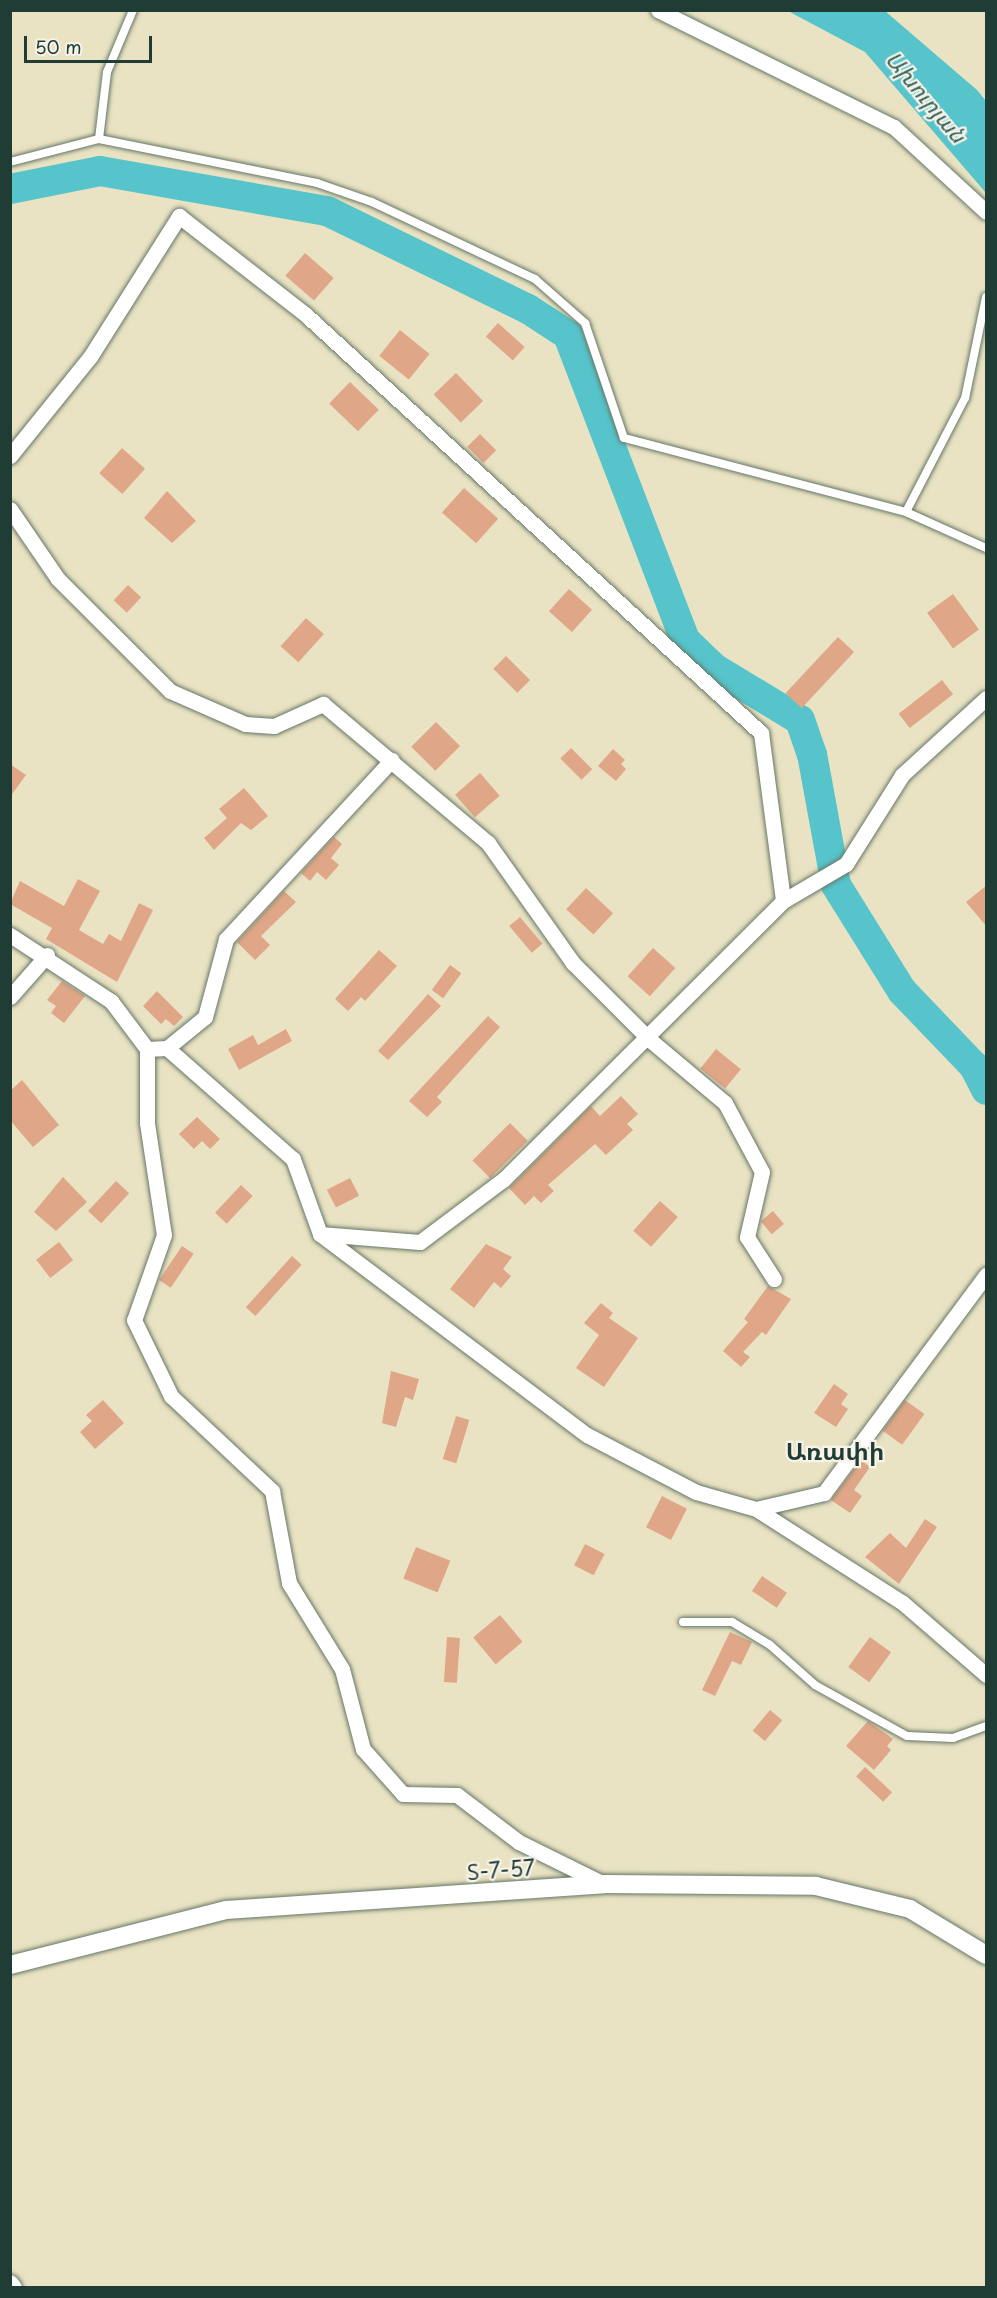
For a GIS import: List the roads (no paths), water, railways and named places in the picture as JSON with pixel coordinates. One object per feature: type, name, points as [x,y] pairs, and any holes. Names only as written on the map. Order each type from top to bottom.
[{"type":"street","points":[[658,10],[894,127],[987,212]]},
{"type":"street","points":[[10,456],[90,357],[179,216],[306,315],[761,734],[783,901]]},
{"type":"street","points":[[10,509],[58,579],[170,691],[245,724],[274,726],[322,704],[392,760],[488,843],[573,963],[650,1040],[725,1103],[762,1172],[747,1238],[774,1280]]},
{"type":"street","points":[[320,1233],[420,1242],[504,1179],[650,1040],[783,901],[846,864],[902,775],[987,698]]},
{"type":"street","points":[[147,1049],[167,1048],[205,1017],[226,939],[392,760]]},
{"type":"street","points":[[10,935],[47,955],[111,1001],[147,1049],[147,1123],[164,1235],[134,1320],[171,1396],[272,1491],[289,1583],[342,1669],[363,1749],[403,1794],[457,1795],[519,1842],[604,1884]]},
{"type":"street","points":[[10,997],[47,955]]},
{"type":"street","points":[[167,1048],[293,1159],[320,1233],[587,1435],[696,1492],[756,1509],[903,1603],[987,1675]]},
{"type":"street","points":[[756,1509],[824,1493],[987,1275]]},
{"type":"street","name":"Տ-7-57","points":[[10,1965],[226,1910],[604,1884],[816,1887],[910,1909],[987,1954]]},
{"type":"lane","points":[[99,139],[107,72],[134,10]]},
{"type":"lane","points":[[10,162],[99,139],[317,183],[382,207],[535,279],[585,323],[624,438],[906,513],[987,548]]},
{"type":"lane","points":[[906,513],[965,398],[987,297]]},
{"type":"lane","points":[[683,1622],[732,1622],[770,1645],[815,1685],[907,1736],[953,1737],[987,1726]]},
{"type":"water","name":"Ախուրյան","points":[[788,11],[885,11],[977,90],[986,101],[986,193],[865,52]]},
{"type":"waterway","points":[[10,189],[100,171],[327,211],[528,309],[568,335],[685,640],[714,668],[800,720],[812,754],[836,885],[902,991],[974,1066],[986,1090]]},
{"type":"district","name":"Առափի","points":[[835,1451]]}]
